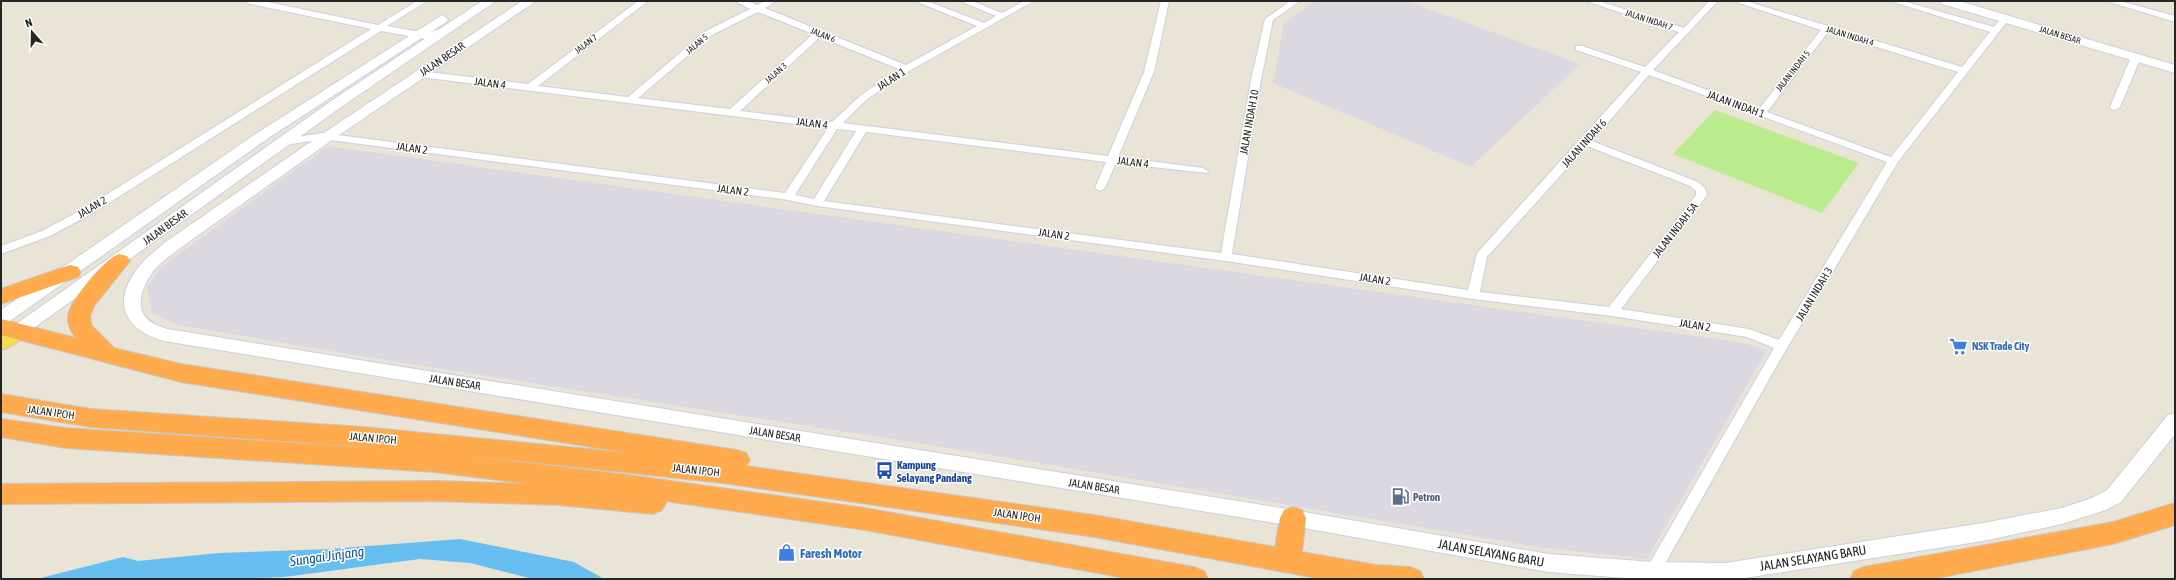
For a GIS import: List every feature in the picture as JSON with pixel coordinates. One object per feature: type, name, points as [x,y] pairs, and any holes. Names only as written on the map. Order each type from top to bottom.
[{"type":"highway","points":[[112,355],[89,342],[82,333],[78,316],[88,297],[118,261]]},
{"type":"highway","points":[[1,297],[70,272]]},
{"type":"highway","points":[[5,330],[181,373],[730,459],[867,484],[1002,513]]},
{"type":"highway","name":"JALAN IPOH","points":[[1,403],[91,418],[364,437],[723,473],[1094,526],[1379,578],[1410,579]]},
{"type":"highway","name":"JALAN IPOH","points":[[1,428],[66,438],[434,462],[636,486],[865,519],[1194,579]]},
{"type":"highway","points":[[3,494],[289,490],[436,491],[558,495],[707,509],[1041,551]]},
{"type":"highway","points":[[1864,579],[2002,555],[2115,532],[2160,521],[2175,514]]},
{"type":"highway","points":[[1287,560],[1293,518]]},
{"type":"street","points":[[250,1],[416,35],[426,36],[444,31]]},
{"type":"street","name":"JALAN 2","points":[[1,250],[22,244],[64,224],[116,194],[423,1]]},
{"type":"street","name":"JALAN BESAR","points":[[5,330],[70,272],[259,138],[416,35],[471,1]]},
{"type":"street","name":"JALAN BESAR","points":[[5,330],[118,261],[314,120],[490,1]]},
{"type":"street","name":"JALAN BESAR","points":[[530,1],[324,137],[170,247],[146,268],[137,284],[131,300],[134,312],[140,323],[151,329],[171,336],[1293,518]]},
{"type":"street","name":"JALAN 7","points":[[529,88],[644,1]]},
{"type":"street","name":"JALAN 6","points":[[739,1],[906,69]]},
{"type":"street","name":"JALAN 5","points":[[630,100],[709,33],[772,1]]},
{"type":"street","points":[[919,1],[985,26]]},
{"type":"street","points":[[964,1],[1003,16]]},
{"type":"street","name":"JALAN 1","points":[[788,197],[834,126],[863,98],[906,69],[1030,1]]},
{"type":"street","points":[[1100,188],[1149,72],[1165,1]]},
{"type":"street","name":"JALAN INDAH 10","points":[[1226,257],[1256,80],[1269,20],[1296,1]]},
{"type":"street","name":"JALAN INDAH 7","points":[[1590,1],[1685,31]]},
{"type":"street","name":"JALAN INDAH 6","points":[[1473,295],[1481,256],[1586,142],[1646,71],[1714,1]]},
{"type":"street","name":"JALAN INDAH 4","points":[[1737,1],[1964,71]]},
{"type":"street","points":[[1894,1],[1996,31]]},
{"type":"street","name":"JALAN BESAR","points":[[1946,1],[2175,69]]},
{"type":"street","points":[[2110,1],[2175,19]]},
{"type":"street","name":"JALAN INDAH 3","points":[[1653,571],[1783,346],[1893,161],[2005,19]]},
{"type":"street","name":"JALAN INDAH 5","points":[[1760,113],[1826,29]]},
{"type":"street","name":"JALAN 3","points":[[732,113],[820,33]]},
{"type":"street","name":"JALAN INDAH 1","points":[[1578,48],[1646,71],[1893,161]]},
{"type":"street","points":[[2115,107],[2136,58]]},
{"type":"street","name":"JALAN 4","points":[[420,74],[862,130],[1203,171]]},
{"type":"street","points":[[314,120],[315,126],[324,137]]},
{"type":"street","points":[[818,203],[862,130]]},
{"type":"street","name":"JALAN 2","points":[[280,144],[324,137],[788,197],[818,203],[1226,257],[1473,295],[1612,312],[1749,333],[1783,346]]},
{"type":"street","name":"JALAN INDAH 5A","points":[[1586,142],[1694,184],[1701,190],[1702,195],[1612,312]]},
{"type":"street","name":"JALAN SELAYANG BARU","points":[[1293,518],[1340,528],[1548,563],[1653,571],[1725,572],[1983,532],[2062,516],[2104,503],[2114,496],[2175,420]]},
{"type":"shaded area","points":[[1315,1],[1407,1],[1580,64],[1471,167],[1273,83],[1284,23]]},
{"type":"shaded area","points":[[328,146],[1739,342],[1767,350],[1647,559],[1538,547],[974,452],[360,356],[178,325],[152,313],[147,287],[162,266]]},
{"type":"green space","points":[[1715,110],[1859,163],[1822,213],[1673,154]]},
{"type":"water","name":"Sungai Jinjang","points":[[460,539],[574,562],[604,579],[533,579],[470,563],[420,559],[284,577],[225,579],[37,579],[123,557],[138,561],[219,553],[330,549]]},
{"type":"place","name":"NSK Trade City","points":[[1959,346]]},
{"type":"place","name":"Kampung Selayang Pandang","points":[[884,471]]},
{"type":"place","name":"Petron","points":[[1400,497]]},
{"type":"place","name":"Faresh Motor","points":[[787,553]]}]
